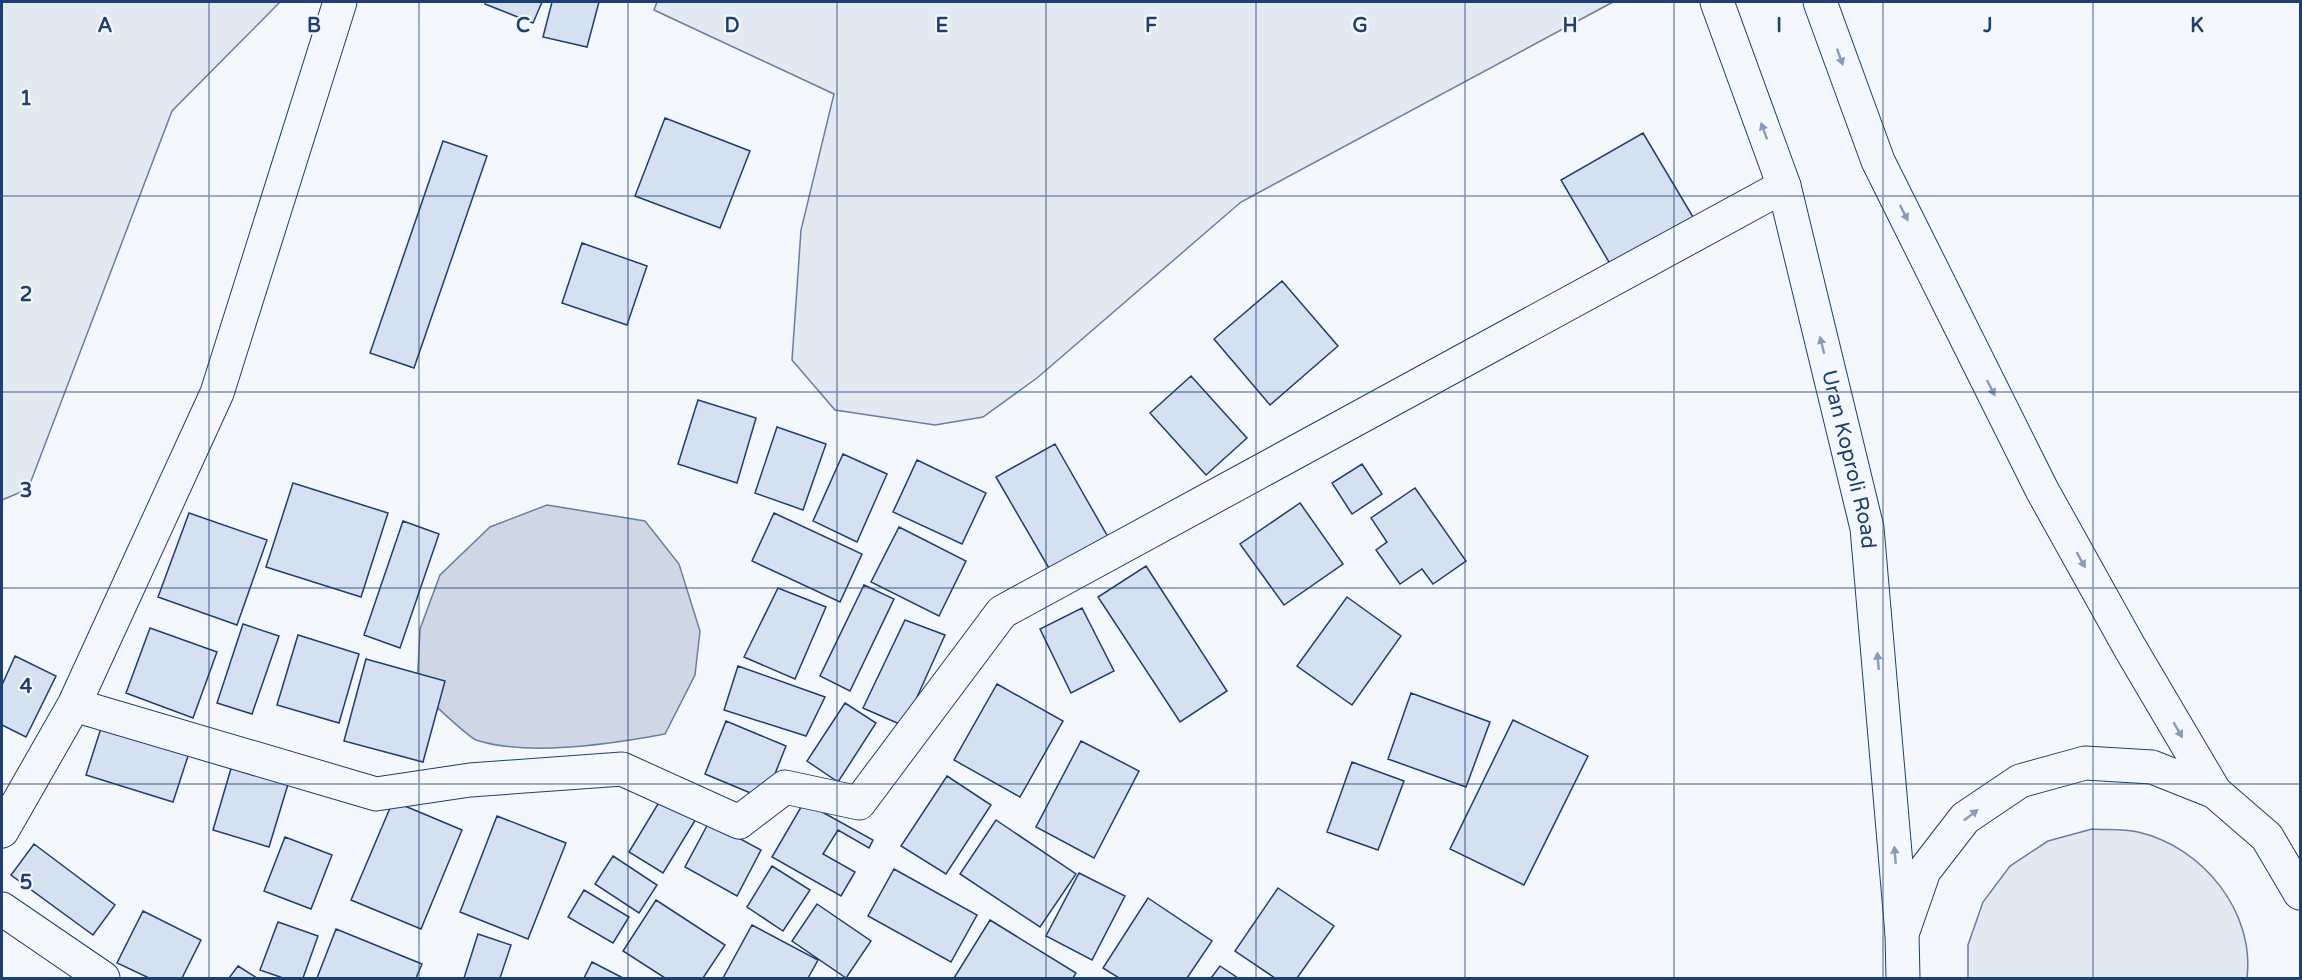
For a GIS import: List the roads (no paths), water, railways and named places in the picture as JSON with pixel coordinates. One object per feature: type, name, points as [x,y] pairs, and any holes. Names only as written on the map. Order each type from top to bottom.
[{"type":"street","points":[[2,831],[74,705],[217,393],[340,2]]},
{"type":"street","name":"Uran Koproli Road","points":[[1717,2],[1784,186],[1867,528],[1902,934],[1903,978]]},
{"type":"street","points":[[1820,2],[1878,161],[2042,490],[2214,792]]},
{"type":"street","points":[[74,705],[376,794],[470,780],[622,769],[739,822],[785,787],[859,803],[1002,612],[1784,186]]},
{"type":"street","points":[[1902,934],[1924,871],[1965,818],[2020,781],[2085,763],[2152,767],[2214,792],[2267,837],[2301,861]]},
{"type":"street","points":[[2267,837],[2301,892]]},
{"type":"street","points":[[2,909],[103,978]]}]
